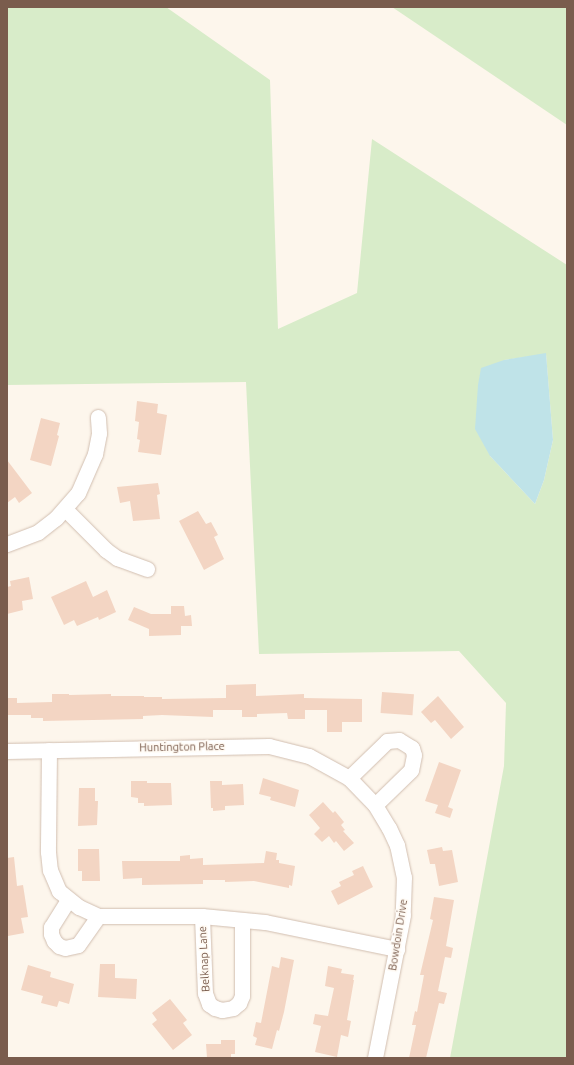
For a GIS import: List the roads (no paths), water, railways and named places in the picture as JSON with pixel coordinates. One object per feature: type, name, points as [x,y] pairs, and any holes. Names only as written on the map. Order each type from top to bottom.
[{"type":"street","points":[[7,544],[38,532],[56,518],[78,493],[95,454],[99,433],[98,417]]},
{"type":"street","points":[[65,509],[106,550],[117,558],[147,569]]},
{"type":"street","points":[[349,778],[388,741],[400,740],[412,748],[414,755],[411,770],[378,810]]},
{"type":"street","name":"Huntington Place","points":[[7,751],[269,746],[309,756],[349,778],[378,810]]},
{"type":"street","name":"Belknap Lane","points":[[49,750],[48,852],[50,870],[60,891],[78,908],[98,916],[202,916],[265,922],[397,949]]},
{"type":"street","name":"Bowdoin Drive","points":[[375,1058],[397,949],[405,899],[404,877],[397,845],[378,810]]},
{"type":"street","points":[[68,900],[51,927],[51,934],[54,941],[59,946],[66,948],[78,945],[98,916]]},
{"type":"street","name":"Belknap Lane","points":[[202,916],[205,993],[210,1004],[215,1008],[222,1010],[233,1008],[239,1003],[242,996],[242,920]]},
{"type":"water","points":[[546,353],[553,440],[544,480],[535,504],[490,456],[475,429],[478,385],[481,368],[504,360]]}]
